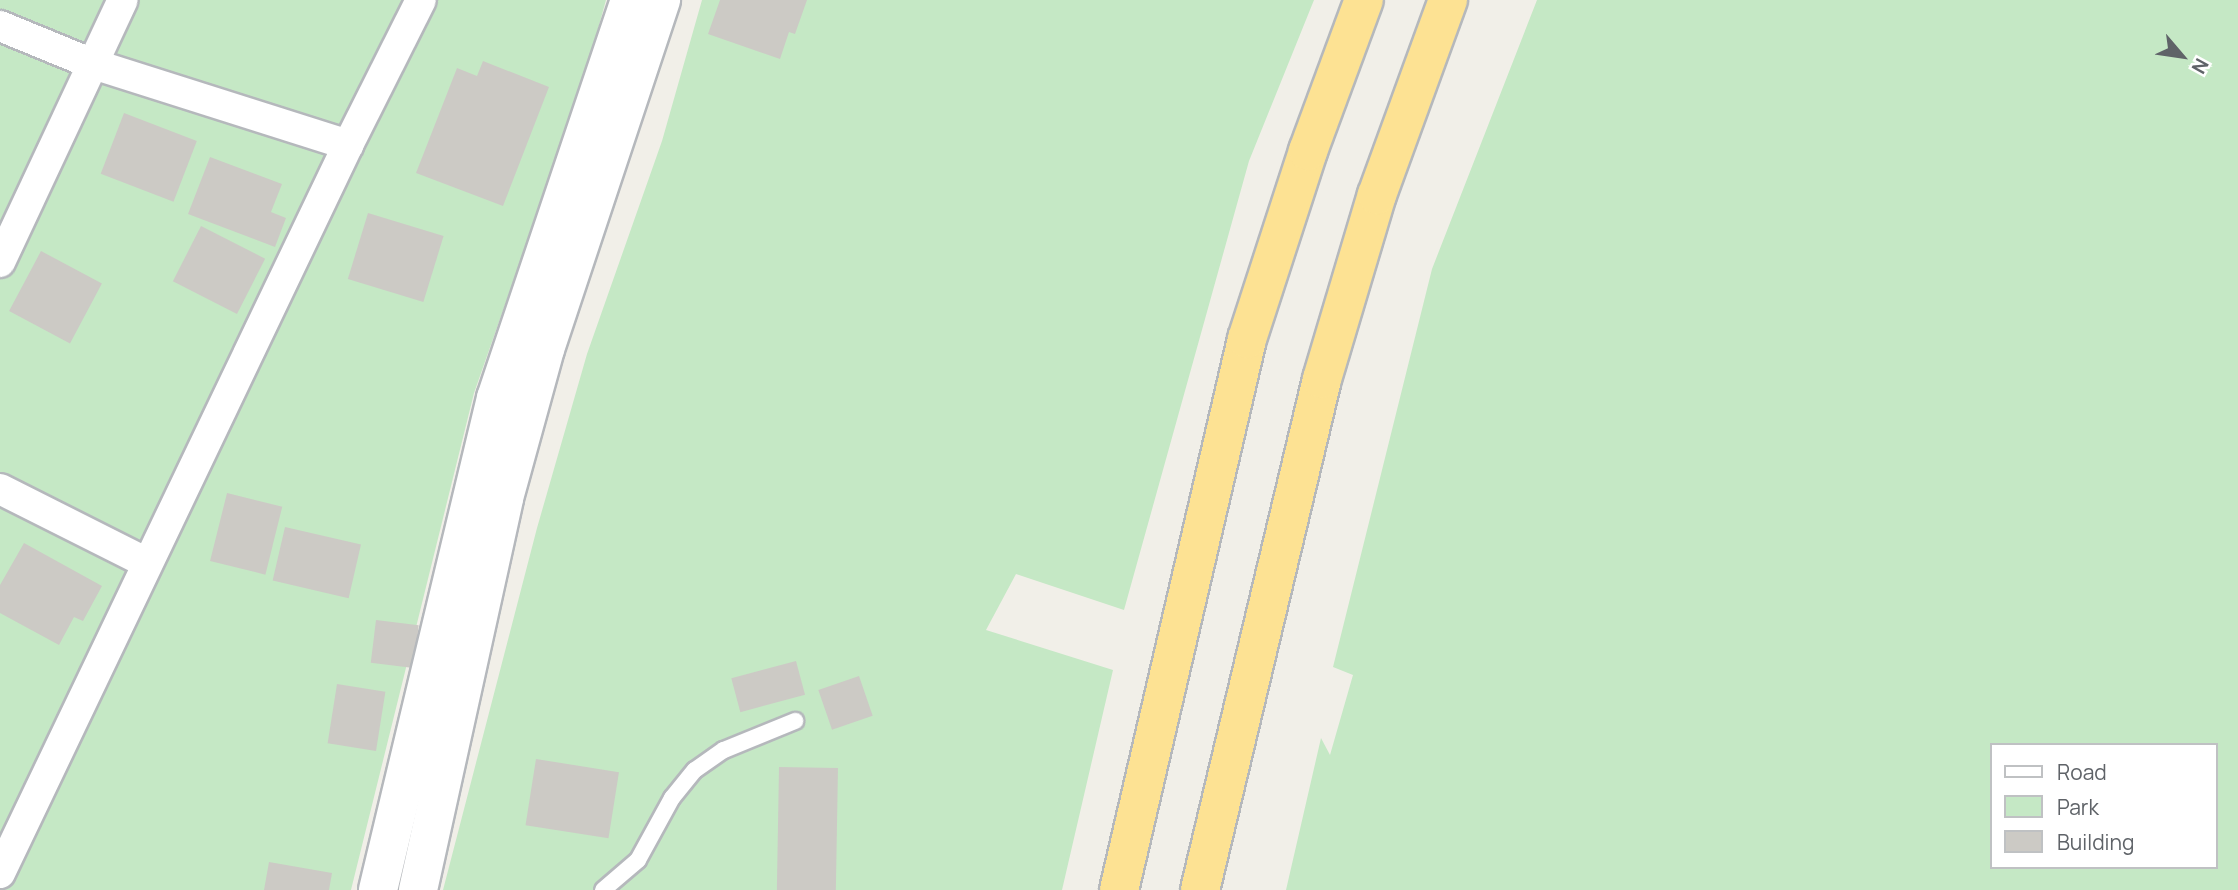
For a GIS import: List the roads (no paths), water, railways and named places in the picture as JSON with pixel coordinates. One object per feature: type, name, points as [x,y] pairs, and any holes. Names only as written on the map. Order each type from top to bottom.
[{"type":"highway","points":[[1119,890],[1247,339],[1308,151],[1364,0]]},
{"type":"highway","points":[[1200,890],[1321,379],[1377,195],[1448,0]]},
{"type":"main road","points":[[378,890],[496,398],[630,0]]},
{"type":"main road","points":[[418,890],[511,473],[545,349],[660,0]]},
{"type":"street","points":[[0,262],[122,0]]},
{"type":"street","points":[[0,873],[146,563],[421,0]]},
{"type":"street","points":[[0,26],[90,64],[348,145]]},
{"type":"street","points":[[0,489],[146,563]]},
{"type":"lane","points":[[603,890],[638,860],[673,798],[695,770],[724,750],[796,721]]}]
